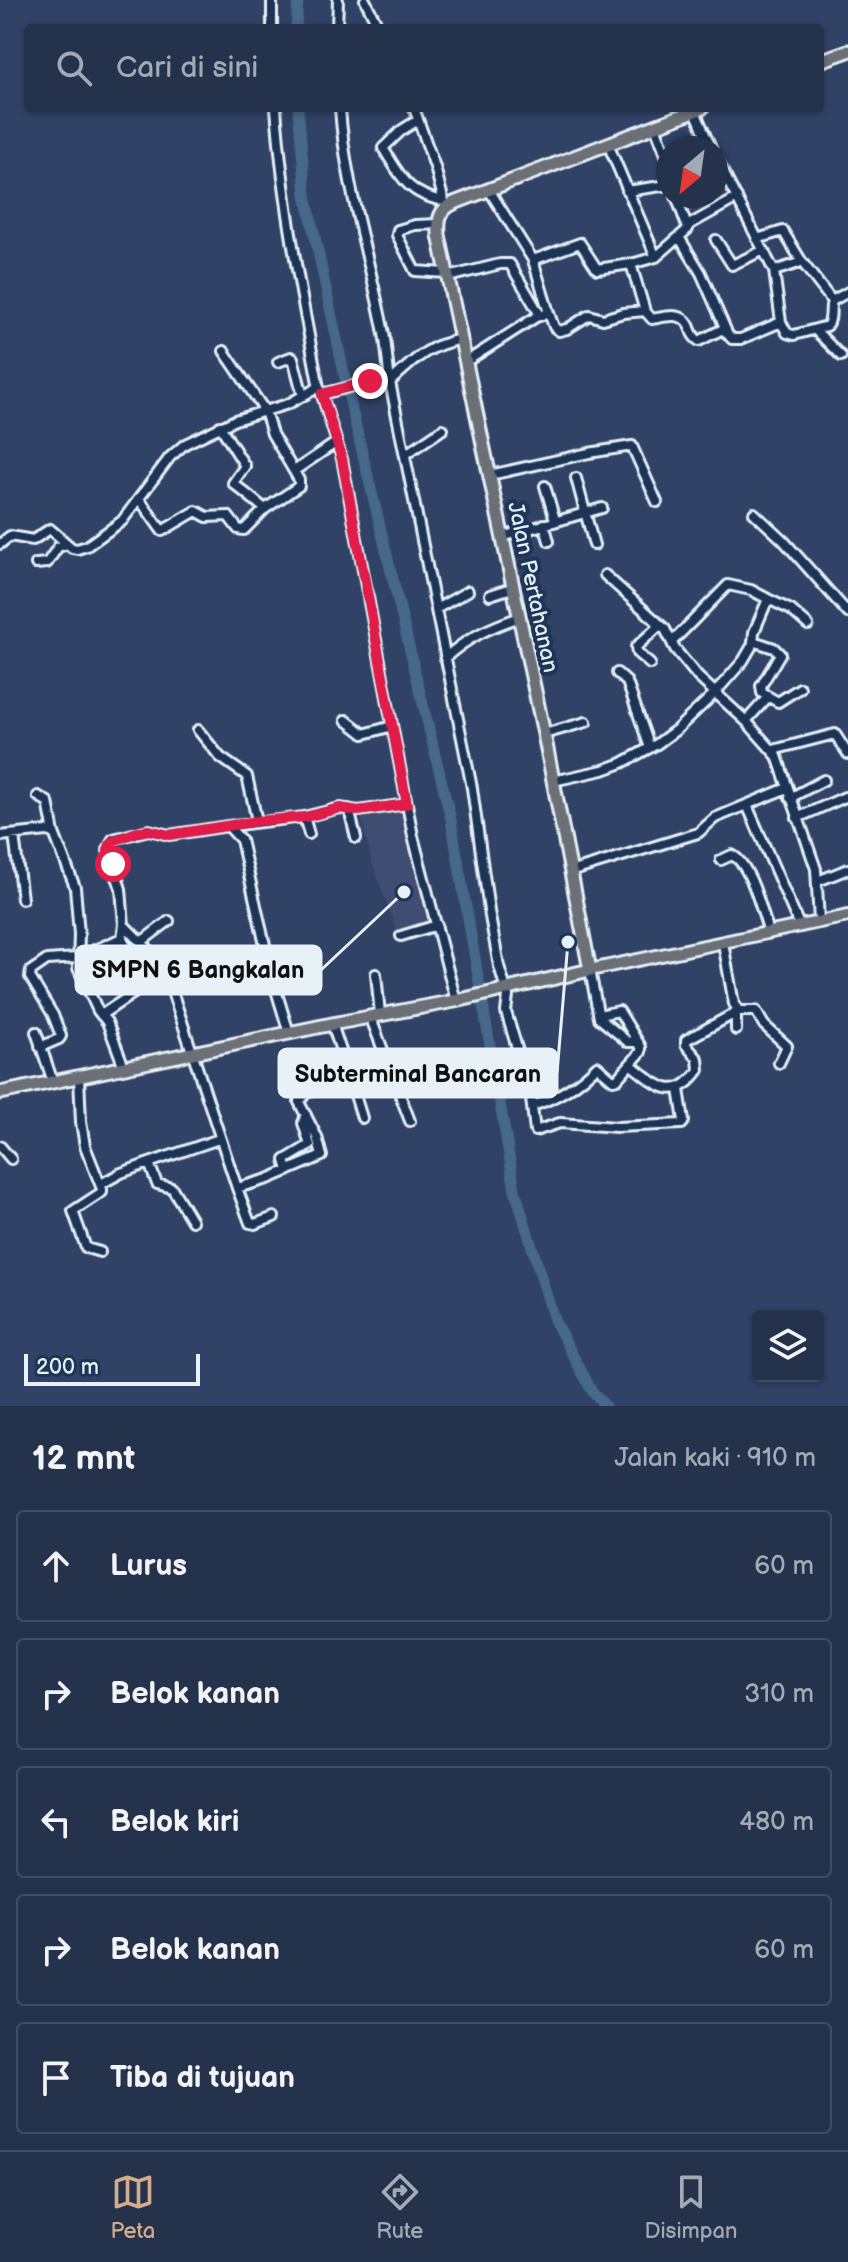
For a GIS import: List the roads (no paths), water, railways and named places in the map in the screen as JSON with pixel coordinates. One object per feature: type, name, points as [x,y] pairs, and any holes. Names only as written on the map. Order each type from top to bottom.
[{"type":"highway","points":[[824,60],[848,51]]},
{"type":"highway","points":[[442,211],[693,112]]},
{"type":"highway","name":"Jalan Pertahanan","points":[[442,211],[448,275],[590,970]]},
{"type":"highway","points":[[0,1093],[375,1015],[458,1001],[590,970]]},
{"type":"main road","points":[[590,970],[848,916]]},
{"type":"street","points":[[272,0],[272,24]]},
{"type":"street","points":[[337,24],[338,0]]},
{"type":"street","points":[[365,0],[377,24]]},
{"type":"street","points":[[276,112],[288,223],[367,584],[407,804],[458,1001]]},
{"type":"street","points":[[340,112],[344,146],[385,339],[390,379],[472,788],[506,1012],[521,1058],[535,1131],[560,1123],[617,1127],[682,1124],[679,1089]]},
{"type":"street","points":[[415,112],[435,167],[442,211]]},
{"type":"street","points":[[699,112],[707,136]]},
{"type":"street","points":[[418,120],[383,148],[400,175],[418,195],[442,211]]},
{"type":"street","points":[[655,126],[659,136]]},
{"type":"street","points":[[608,144],[656,257]]},
{"type":"street","points":[[728,181],[762,251],[774,271],[784,329],[791,335],[816,331],[830,323],[832,301],[783,231],[757,239]]},
{"type":"street","points":[[627,191],[656,187]]},
{"type":"street","points":[[489,190],[533,260],[545,314]]},
{"type":"street","points":[[687,226],[737,198]]},
{"type":"street","points":[[533,260],[580,243],[597,269],[656,257],[667,245],[686,233],[687,226],[680,208]]},
{"type":"street","points":[[442,211],[398,230],[397,235],[415,271],[448,275],[510,264],[555,329],[562,331],[589,315],[603,319],[645,311]]},
{"type":"street","points":[[679,237],[701,273],[732,339],[741,339],[781,322]]},
{"type":"street","points":[[716,240],[732,265],[762,251]]},
{"type":"street","points":[[774,271],[802,262]]},
{"type":"street","points":[[631,264],[645,311],[652,319],[676,316],[685,319],[693,337],[699,341],[726,330]]},
{"type":"street","points":[[832,301],[848,292]]},
{"type":"street","points":[[467,361],[545,314]]},
{"type":"street","points":[[816,331],[841,356]]},
{"type":"street","points":[[0,544],[10,536],[33,540],[50,529],[77,549],[87,546],[115,527],[140,500],[170,457],[185,444],[220,426],[288,404],[303,396],[390,379],[422,353],[445,342],[462,339]]},
{"type":"street","points":[[140,500],[164,532],[196,511],[207,517],[228,516],[238,529],[244,530],[265,509],[299,486],[299,480],[272,434],[265,411],[224,351]]},
{"type":"street","points":[[278,362],[293,358],[303,396]]},
{"type":"street","points":[[220,426],[245,466],[233,483],[265,509]]},
{"type":"street","points":[[406,454],[443,429]]},
{"type":"street","points":[[294,471],[337,442]]},
{"type":"street","points":[[490,475],[632,446],[657,502]]},
{"type":"street","points":[[576,478],[594,545]]},
{"type":"street","points":[[545,486],[555,520]]},
{"type":"street","points":[[502,537],[602,508]]},
{"type":"street","points":[[754,513],[784,541],[848,613]]},
{"type":"street","points":[[544,524],[549,541]]},
{"type":"street","points":[[36,564],[47,563],[58,547],[67,544]]},
{"type":"street","points":[[605,575],[667,631],[672,642],[714,694],[746,721],[773,750],[818,881],[819,922]]},
{"type":"street","points":[[672,642],[728,585],[751,590],[791,610],[808,625]]},
{"type":"street","points":[[490,595],[512,588]]},
{"type":"street","points":[[436,609],[468,591]]},
{"type":"street","points":[[553,781],[603,770],[650,748],[676,730],[739,667],[753,641],[768,599]]},
{"type":"street","points":[[445,658],[476,634],[520,617]]},
{"type":"street","points":[[650,664],[637,653],[636,647],[660,625]]},
{"type":"street","points":[[753,641],[774,648],[780,654],[761,686],[767,698]]},
{"type":"street","points":[[617,673],[627,682],[650,748]]},
{"type":"street","points":[[746,721],[767,698],[773,697],[779,701],[800,688]]},
{"type":"street","points":[[346,720],[363,733],[392,726]]},
{"type":"street","points":[[544,734],[586,722]]},
{"type":"street","points":[[198,730],[220,757],[247,776],[257,821]]},
{"type":"street","points":[[773,750],[835,734],[847,751]]},
{"type":"street","points":[[790,798],[824,780]]},
{"type":"street","points":[[570,872],[698,833],[715,818],[787,788]]},
{"type":"street","points":[[38,796],[48,802],[54,833],[75,887],[80,975],[107,1022],[124,1067]]},
{"type":"street","points":[[797,818],[845,797]]},
{"type":"street","points":[[160,963],[139,973],[122,938],[121,889],[108,850],[111,842],[149,830],[169,835],[304,817],[340,808],[358,811],[407,804]]},
{"type":"street","points":[[747,805],[800,927]]},
{"type":"street","points":[[349,809],[356,838]]},
{"type":"street","points":[[304,817],[309,834]]},
{"type":"street","points":[[228,826],[241,840],[273,980],[289,1033]]},
{"type":"street","points":[[0,836],[54,833]]},
{"type":"street","points":[[14,835],[22,899]]},
{"type":"street","points":[[721,860],[732,855],[739,859],[752,884],[769,933]]},
{"type":"street","points":[[818,881],[848,869]]},
{"type":"street","points":[[141,942],[169,921]]},
{"type":"street","points":[[124,925],[160,963],[180,1011],[219,1139],[250,1223],[274,1217]]},
{"type":"street","points":[[401,936],[437,925]]},
{"type":"street","points":[[40,1047],[61,1036],[29,973],[47,960],[77,958],[122,938]]},
{"type":"street","points":[[723,943],[738,1012],[736,1030]]},
{"type":"street","points":[[590,970],[599,1015],[605,1024],[628,1042],[638,1042]]},
{"type":"street","points":[[376,974],[375,1015],[410,1121]]},
{"type":"street","points":[[101,1015],[137,991],[133,975]]},
{"type":"street","points":[[532,1106],[574,1087],[597,1066],[615,1080],[642,1049],[619,1011],[599,1015]]},
{"type":"street","points":[[630,1064],[665,1089],[679,1089],[699,1070],[698,1059],[686,1045],[686,1040],[738,1012],[756,1011],[764,1025],[787,1046],[779,1063]]},
{"type":"street","points":[[332,1024],[362,1118]]},
{"type":"street","points":[[36,1032],[53,1082]]},
{"type":"street","points":[[237,1188],[322,1156],[317,1137],[299,1102],[303,1095],[348,1072]]},
{"type":"street","points":[[79,1077],[85,1146],[102,1192],[73,1210],[86,1248],[100,1252]]},
{"type":"street","points":[[288,1171],[286,1158],[310,1145],[303,1123],[306,1115]]},
{"type":"street","points":[[101,1184],[121,1173],[219,1139]]},
{"type":"street","points":[[0,1146],[11,1159]]},
{"type":"street","points":[[149,1163],[157,1184],[172,1188],[192,1221]]},
{"type":"waterway","points":[[296,24],[298,0]]},
{"type":"waterway","points":[[298,112],[306,195],[351,406],[451,820],[515,1190],[554,1320],[592,1391],[605,1406]]},
{"type":"place","name":"SMPN 6 Bangkalan","points":[[404,892]]},
{"type":"place","name":"Subterminal Bancaran","points":[[568,942]]}]
